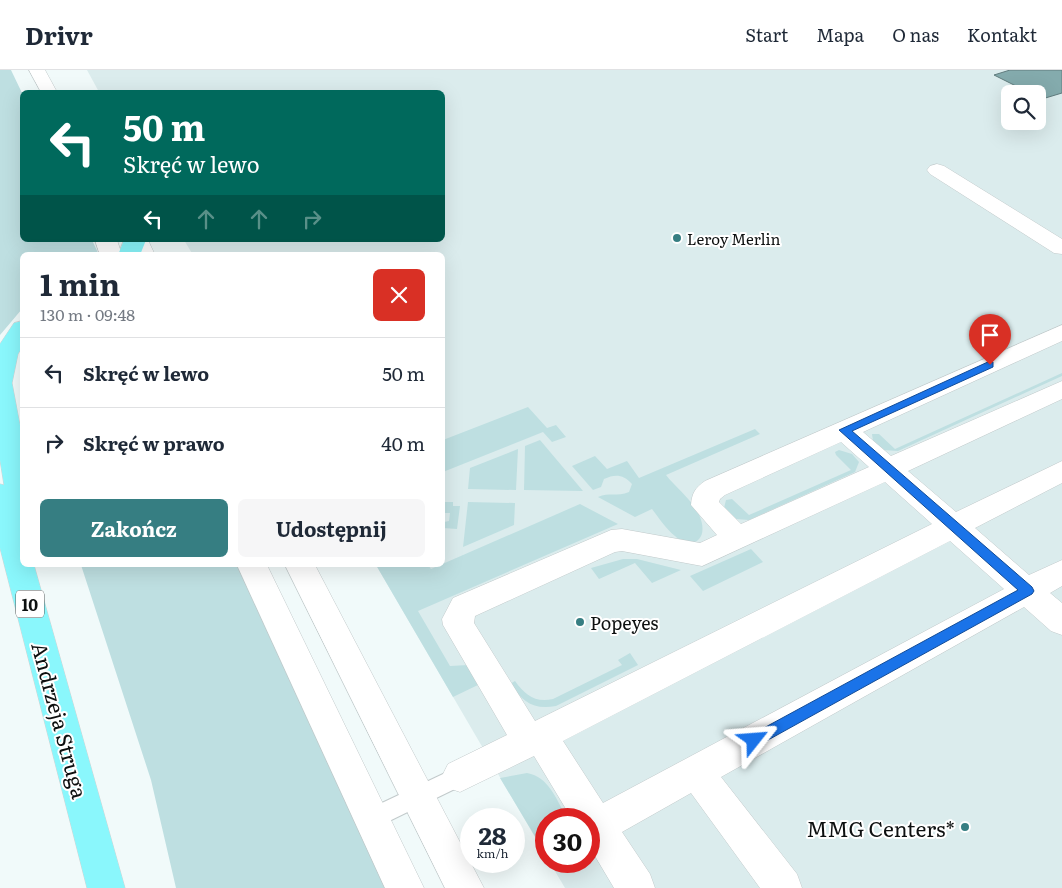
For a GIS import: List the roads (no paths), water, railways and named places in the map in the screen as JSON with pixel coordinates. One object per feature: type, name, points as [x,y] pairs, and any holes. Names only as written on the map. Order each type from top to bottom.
[{"type":"main road","points":[[20,331],[6,354],[0,383],[20,497]]},
{"type":"main road","name":"Andrzeja Struga","points":[[0,494],[106,888]]},
{"type":"main road","points":[[34,567],[59,713]]},
{"type":"street","points":[[37,70],[48,90]]},
{"type":"street","points":[[937,170],[1062,248]]},
{"type":"street","points":[[738,539],[705,505],[706,494],[715,488],[1062,332]]},
{"type":"street","points":[[584,808],[459,625],[458,619],[464,607],[611,542],[622,540],[702,555],[1062,389]]},
{"type":"street","points":[[844,430],[891,469],[1062,622]]},
{"type":"street","points":[[460,776],[1062,471]]},
{"type":"street","points":[[253,567],[405,888]]},
{"type":"street","points":[[301,567],[465,888]]},
{"type":"street","points":[[600,824],[1062,572]]},
{"type":"street","points":[[696,772],[783,888]]},
{"type":"street","points":[[600,831],[636,888]]},
{"type":"lane","points":[[373,818],[460,776]]},
{"type":"place","name":"Leroy Merlin","points":[[677,238]]},
{"type":"place","name":"Popeyes","points":[[580,622]]},
{"type":"place","name":"MMG Centers*","points":[[965,827]]}]
